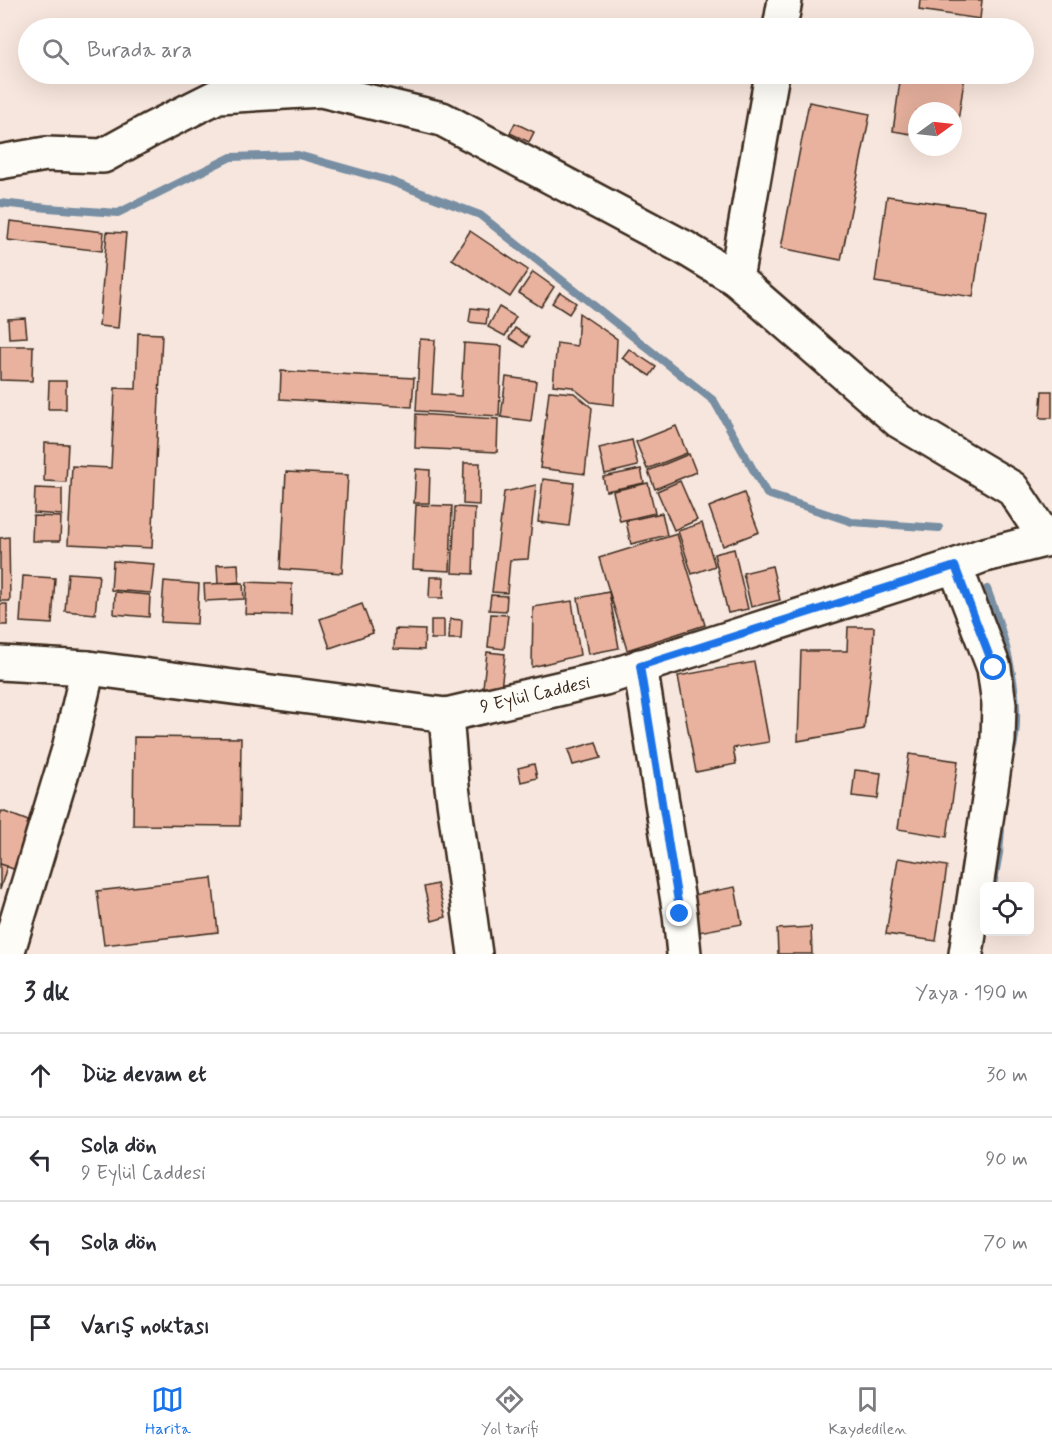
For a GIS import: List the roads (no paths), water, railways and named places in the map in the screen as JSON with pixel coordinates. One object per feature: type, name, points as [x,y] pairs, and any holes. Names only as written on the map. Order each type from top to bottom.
[{"type":"street","points":[[782,18],[785,0]]},
{"type":"street","points":[[736,279],[770,84]]},
{"type":"street","points":[[0,162],[46,154],[103,156],[218,96],[321,90],[442,119],[685,248],[736,279],[899,421],[1012,489],[1049,539]]},
{"type":"street","name":"9 Eylül Caddesi","points":[[0,663],[88,668],[446,715],[605,678],[981,556],[1049,539]]},
{"type":"street","points":[[955,566],[994,668],[999,704],[998,740],[966,954]]},
{"type":"street","points":[[640,666],[680,914],[684,954]]},
{"type":"street","points":[[7,954],[69,748],[88,668]]},
{"type":"street","points":[[446,715],[452,787],[476,954]]},
{"type":"waterway","points":[[0,203],[118,213],[231,157],[298,155],[390,181],[480,215],[714,401],[767,494],[852,522],[939,528]]},
{"type":"waterway","points":[[987,589],[1006,649],[1015,693],[1015,735],[1011,755]]},
{"type":"waterway","points":[[994,882],[1001,829]]}]
